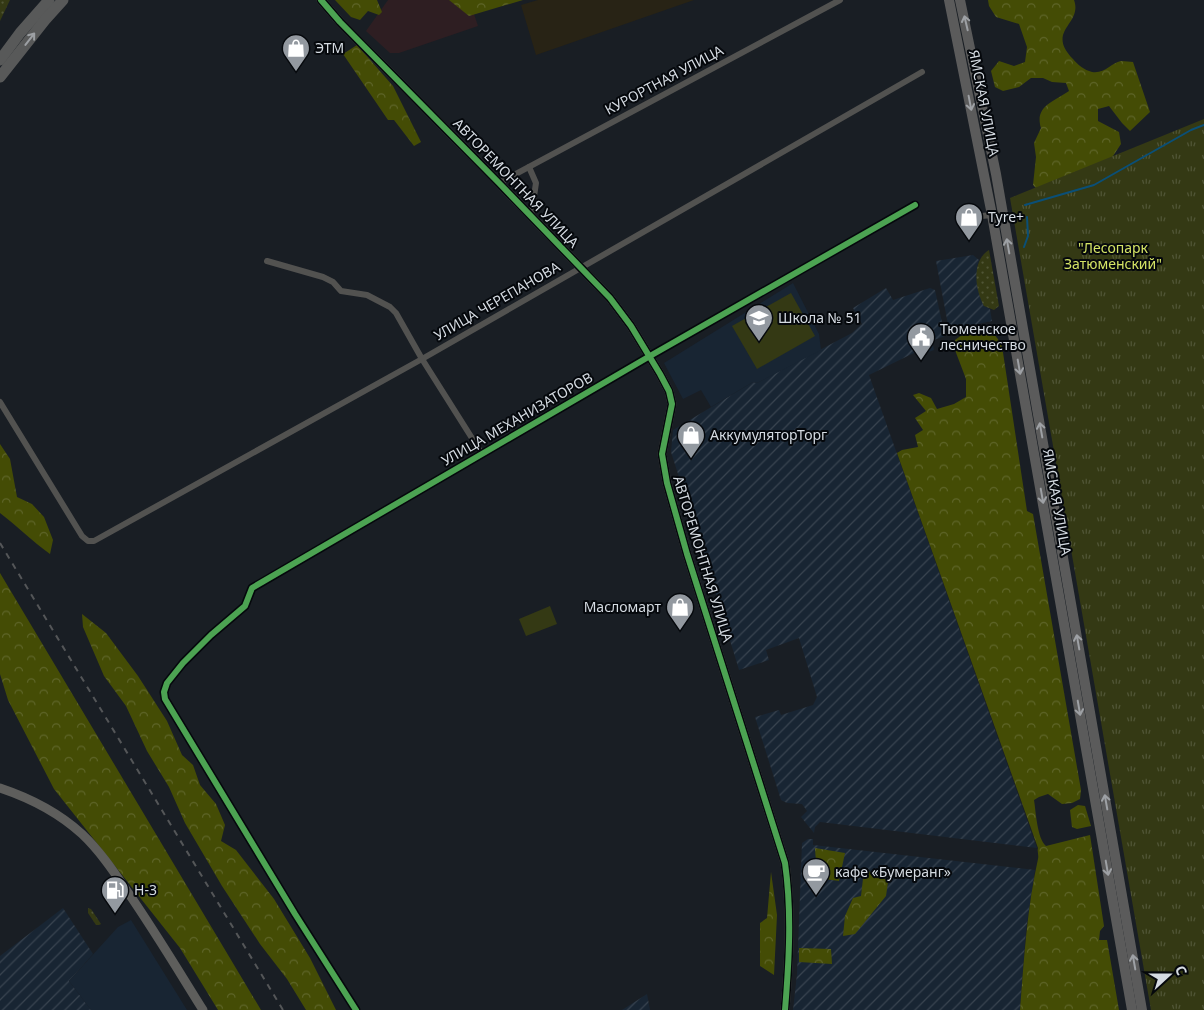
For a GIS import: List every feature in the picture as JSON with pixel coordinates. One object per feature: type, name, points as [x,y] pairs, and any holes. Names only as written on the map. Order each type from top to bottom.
[{"type":"highway","points":[[0,60],[20,33],[49,0]]},
{"type":"highway","points":[[0,78],[63,0]]},
{"type":"main road","name":"ЯМСКАЯ УЛИЦА","points":[[949,0],[992,215],[1132,1010]]},
{"type":"main road","name":"ЯМСКАЯ УЛИЦА","points":[[960,0],[996,174],[1142,1010]]},
{"type":"street","name":"АВТОРЕМОНТНАЯ УЛИЦА","points":[[321,0],[610,298],[631,326],[666,384],[671,398],[671,410],[662,454],[664,472],[673,508],[785,863],[789,944],[785,1010]]},
{"type":"street","name":"КУРОРТНАЯ УЛИЦА","points":[[499,183],[840,0]]},
{"type":"street","name":"УЛИЦА ЧЕРЕПАНОВА","points":[[0,402],[82,536],[88,541],[94,541],[422,359],[922,72]]},
{"type":"street","points":[[529,167],[536,183],[531,216]]},
{"type":"street","name":"УЛИЦА МЕХАНИЗАТОРОВ","points":[[356,1010],[165,699],[164,692],[167,683],[183,663],[211,635],[245,606],[252,588],[650,356],[915,205]]},
{"type":"street","points":[[971,218],[992,215]]},
{"type":"street","points":[[267,261],[323,277],[333,282],[341,291],[367,295],[390,307],[396,313],[422,359],[482,454]]},
{"type":"street","points":[[0,788],[56,814],[92,844],[144,915],[203,1010]]},
{"type":"shaded area","points":[[388,0],[458,0],[474,14],[478,26],[399,53],[390,53],[366,31]]},
{"type":"shaded area","points":[[538,0],[694,0],[536,55],[521,5]]},
{"type":"shaded area","points":[[973,255],[979,260],[977,267],[984,306],[990,309],[992,321],[949,330],[936,261]]},
{"type":"shaded area","name":"Школа № 51","points":[[793,283],[819,334],[821,350],[757,383],[753,382],[711,407],[701,390],[683,399],[664,363]]},
{"type":"shaded area","points":[[886,288],[893,300],[930,288],[935,290],[945,336],[932,341],[934,350],[920,355],[918,351],[869,375],[1037,848],[820,822],[815,827],[814,833],[801,817],[807,811],[802,804],[787,803],[781,800],[755,717],[779,710],[781,715],[813,705],[817,697],[799,638],[766,650],[769,660],[739,670],[671,452],[673,430],[753,382],[757,383],[852,333],[862,324],[853,308]]},
{"type":"shaded area","points":[[808,839],[813,839],[813,845],[1035,870],[1026,930],[1020,1010],[793,1010],[797,974],[802,843]]},
{"type":"shaded area","points":[[63,908],[93,954],[69,981],[91,1010],[0,1010],[0,956]]},
{"type":"shaded area","points":[[131,920],[187,1010],[91,1010],[69,981],[118,927]]},
{"type":"shaded area","points":[[647,994],[650,1010],[622,1010]]},
{"type":"green space","points":[[0,0],[10,0],[0,21]]},
{"type":"green space","points":[[335,0],[377,0],[382,12],[379,15],[368,11],[360,20],[351,17]]},
{"type":"green space","points":[[449,0],[523,0],[469,16]]},
{"type":"green space","points":[[988,0],[1074,0],[1074,16],[1063,34],[1063,41],[1065,49],[1075,61],[1081,67],[1092,72],[1104,70],[1121,61],[1133,62],[1150,112],[1130,131],[1109,106],[1098,109],[1098,121],[1119,132],[1121,144],[1111,159],[1040,192],[1033,185],[1036,157],[1034,143],[1041,128],[1040,114],[1052,101],[1069,91],[1066,83],[1052,82],[1043,78],[1031,78],[1019,87],[1003,91],[995,87],[991,71],[999,61],[1014,66],[1025,62],[1027,47],[1019,24],[996,17],[989,6]]},
{"type":"green space","points":[[357,45],[393,86],[421,142],[414,146],[394,120],[388,120],[343,54]]},
{"type":"green space","name":"\"Лесопарк Затюменский\"","points":[[1204,119],[1204,1010],[1151,1010],[1010,198]]},
{"type":"green space","points":[[989,250],[999,306],[994,310],[984,306],[978,292],[976,276],[979,261]]},
{"type":"green space","points":[[791,293],[815,336],[757,369],[732,326]]},
{"type":"green space","points":[[973,327],[991,332],[1002,346],[1027,511],[1033,514],[1081,790],[1080,799],[1072,803],[1062,804],[1048,794],[1034,800],[1036,818],[1041,837],[1046,846],[1090,835],[1104,926],[1100,931],[1099,940],[1107,940],[1119,1010],[1020,1010],[1026,934],[1038,848],[897,453],[902,450],[918,447],[915,435],[923,430],[915,418],[926,411],[913,395],[919,393],[931,398],[937,409],[954,404],[966,397],[966,379],[955,350],[955,340]]},
{"type":"green space","points":[[0,444],[10,459],[17,497],[32,504],[44,517],[53,540],[50,554],[0,513]]},
{"type":"green space","points":[[0,573],[261,1010],[218,1010],[180,948],[54,789],[8,700],[0,674]]},
{"type":"green space","points":[[550,606],[557,624],[526,636],[519,619]]},
{"type":"green space","points":[[82,614],[106,633],[138,676],[167,721],[182,755],[193,765],[200,785],[216,804],[225,825],[221,841],[236,850],[274,899],[310,958],[336,1010],[306,1010],[287,979],[260,944],[222,886],[185,823],[169,787],[147,751],[126,706],[104,676],[83,627]]},
{"type":"green space","points":[[1078,805],[1085,806],[1091,826],[1077,829],[1072,827],[1070,810]]},
{"type":"green space","points":[[815,848],[845,853],[839,881],[817,878]]},
{"type":"green space","points":[[864,870],[881,875],[888,882],[886,896],[855,934],[843,936],[845,916],[853,898],[861,896]]},
{"type":"green space","points":[[771,872],[777,915],[774,975],[760,966],[760,923],[767,918]]},
{"type":"green space","points":[[88,908],[91,909],[101,924],[96,925],[88,913]]},
{"type":"green space","points":[[799,948],[831,949],[832,964],[799,962]]},
{"type":"waterway","points":[[1025,205],[1094,185],[1191,130],[1204,125]]},
{"type":"waterway","points":[[1024,247],[1028,236],[1027,217]]},
{"type":"railway","points":[[0,543],[283,1010]]},
{"type":"cycle path","points":[[321,0],[340,22],[610,298],[631,326],[669,391],[672,404],[662,454],[667,483],[687,554],[785,863],[789,918],[789,955],[785,1010]]},
{"type":"cycle path","points":[[356,1010],[295,914],[165,699],[164,692],[167,683],[183,663],[211,635],[245,606],[252,588],[650,356],[915,205]]},
{"type":"place","name":"ЭТМ","points":[[296,72]]},
{"type":"place","name":"Tyre+","points":[[969,241]]},
{"type":"place","name":"Школа № 51","points":[[759,342]]},
{"type":"place","name":"Тюменское лесничество","points":[[921,361]]},
{"type":"place","name":"АккумуляторТорг","points":[[691,459]]},
{"type":"place","name":"Масломарт","points":[[680,631]]},
{"type":"place","name":"кафе «Бумеранг»","points":[[816,896]]},
{"type":"place","name":"Н-3","points":[[115,914]]}]
